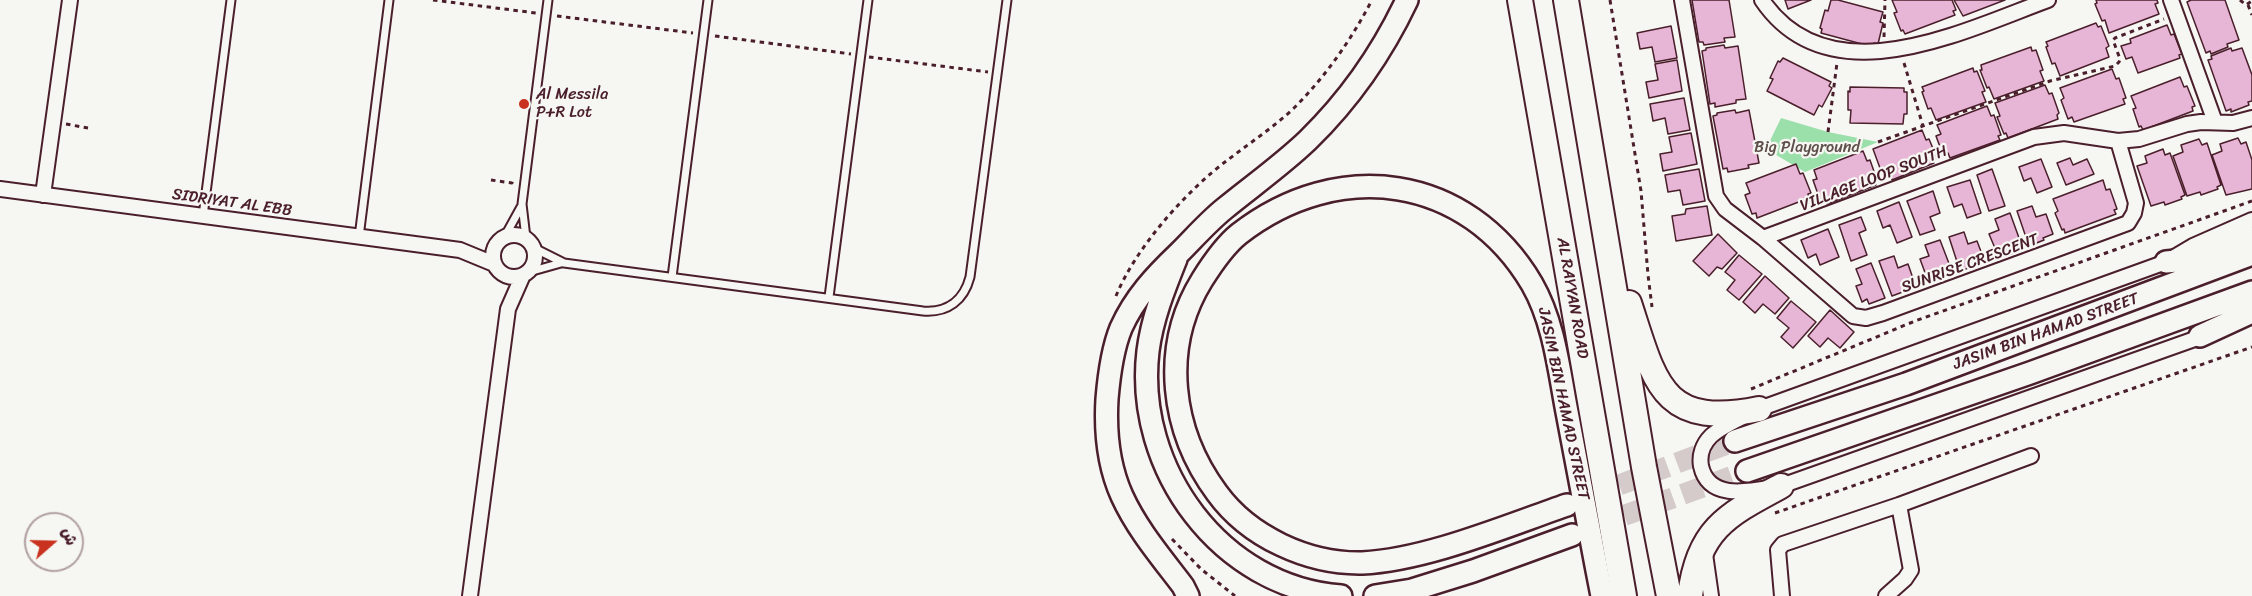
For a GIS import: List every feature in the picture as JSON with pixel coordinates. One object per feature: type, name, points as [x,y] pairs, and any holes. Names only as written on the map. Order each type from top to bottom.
[{"type":"highway","name":"AL RAYYAN ROAD","points":[[1520,0],[1624,596]]},
{"type":"highway","points":[[1566,0],[1644,467],[1668,596]]},
{"type":"highway","points":[[1605,230],[1647,360],[1661,388],[1670,398],[1695,412],[1733,414],[1754,400]]},
{"type":"highway","points":[[1690,596],[1696,568],[1710,536],[1736,510],[1781,486]]},
{"type":"main road","points":[[1188,596],[1145,536],[1122,496],[1109,457],[1106,429],[1110,374],[1121,328],[1149,282],[1213,219],[1283,162],[1326,122],[1348,97],[1373,63],[1407,0]]},
{"type":"main road","points":[[1394,27],[1407,18],[1417,0]]},
{"type":"main road","name":"JASIM BIN HAMAD STREET","points":[[1567,505],[1470,538],[1410,555],[1364,563],[1318,558],[1277,543],[1239,518],[1210,483],[1198,464],[1180,420],[1176,398],[1176,353],[1180,331],[1195,291],[1223,250],[1237,235],[1275,211],[1314,194],[1355,186],[1397,187],[1418,192],[1437,199],[1474,220],[1493,234],[1509,251],[1532,284],[1542,303],[1549,325],[1602,596]]},
{"type":"main road","points":[[2166,262],[2187,260],[2252,238]]},
{"type":"main road","points":[[1178,253],[1157,310],[1147,366],[1150,418],[1157,447],[1169,475],[1199,521],[1230,552],[1244,562],[1257,571],[1286,584],[1341,596]]},
{"type":"main road","name":"JASIM BIN HAMAD STREET","points":[[1736,441],[1906,384],[2252,254]]},
{"type":"main road","name":"JASIM BIN HAMAD STREET","points":[[1747,471],[2030,373],[2252,292]]},
{"type":"main road","points":[[2200,336],[2252,312]]},
{"type":"main road","points":[[1375,596],[1412,590],[1572,535]]},
{"type":"street","points":[[44,195],[70,0]]},
{"type":"street","points":[[1682,0],[1716,196],[1725,208],[1763,238]]},
{"type":"street","points":[[1762,0],[1781,22],[1818,44],[1861,52],[1899,50],[1941,39],[2048,0]]},
{"type":"street","points":[[2171,0],[2215,122]]},
{"type":"street","name":"VILLAGE LOOP SOUTH","points":[[1763,238],[2034,137],[2064,133],[2118,141],[2139,139],[2187,124],[2233,123],[2252,118]]},
{"type":"street","name":"SUNRISE CRESCENT","points":[[1763,238],[1852,316],[1866,318],[2128,223],[2134,213],[2136,203],[2118,141]]},
{"type":"street","name":"SIDRIYAT AL EBB","points":[[0,189],[460,250],[498,269]]},
{"type":"street","name":"JASIM BIN HAMAD STREET","points":[[1781,486],[1725,491],[1710,483],[1701,465],[1703,448],[1713,434],[1754,400],[2166,262],[2193,246],[2252,220]]},
{"type":"street","points":[[470,596],[508,309],[535,261],[530,243],[513,235],[501,239],[494,249],[508,309]]},
{"type":"street","name":"SIDRIYAT AL EBB","points":[[460,250],[501,239]]},
{"type":"street","points":[[498,269],[516,277],[526,274]]},
{"type":"street","points":[[1781,486],[2200,336],[2224,332],[2252,323]]},
{"type":"street","points":[[1782,596],[1778,550],[1783,544],[1899,505],[2031,456]]},
{"type":"street","points":[[1886,596],[1905,579],[1911,570],[1899,505]]},
{"type":"street","points":[[1704,547],[1711,596]]},
{"type":"lane","points":[[203,216],[231,0]]},
{"type":"lane","points":[[359,237],[389,0]]},
{"type":"lane","points":[[548,0],[522,204],[530,243],[564,263],[934,312],[961,299],[967,289],[978,233],[1007,0]]},
{"type":"lane","points":[[672,277],[708,0]]},
{"type":"lane","points":[[829,297],[868,0]]},
{"type":"lane","points":[[501,239],[522,204]]},
{"type":"lane","points":[[526,274],[564,263]]},
{"type":"path","points":[[1610,0],[1641,191],[1653,314]]},
{"type":"path","points":[[1884,51],[1886,0]]},
{"type":"path","points":[[2240,0],[2248,4],[2252,1]]},
{"type":"path","points":[[2248,4],[2252,15]]},
{"type":"path","points":[[534,22],[536,6]]},
{"type":"path","points":[[1878,142],[2050,81],[2115,66],[2120,59],[2113,40],[2115,38],[2176,15]]},
{"type":"path","points":[[1828,132],[1839,49]]},
{"type":"path","points":[[1899,50],[1923,126]]},
{"type":"path","points":[[491,180],[512,183],[514,173]]},
{"type":"path","points":[[1754,400],[1914,321],[2252,201]]},
{"type":"path","points":[[1772,515],[2252,347]]},
{"type":"path","points":[[1165,532],[1201,569],[1235,596]]},
{"type":"green space","name":"Big Playground","points":[[1781,118],[1828,132],[1878,142],[1805,172],[1766,149]]},
{"type":"building","points":[[1692,0],[1729,0],[1735,37],[1724,38],[1725,42],[1704,45],[1703,42],[1699,42]]},
{"type":"building","points":[[1785,0],[1811,0],[1788,9]]},
{"type":"building","points":[[1831,0],[1883,12],[1878,44],[1874,43],[1873,47],[1821,33],[1820,28],[1825,10],[1828,11]]},
{"type":"building","points":[[1892,0],[1952,0],[1956,10],[1953,11],[1955,15],[1905,34],[1903,30],[1901,31],[1894,13],[1897,12]]},
{"type":"building","points":[[1954,0],[2005,0],[1963,16]]},
{"type":"building","points":[[2096,0],[2157,0],[2158,3],[2155,4],[2159,14],[2109,33],[2105,20],[2102,21],[2095,4]]},
{"type":"building","points":[[2225,0],[2239,40],[2211,54],[2210,51],[2206,53],[2187,2]]},
{"type":"building","points":[[2096,23],[2098,27],[2101,26],[2109,46],[2106,48],[2109,57],[2060,76],[2055,63],[2052,64],[2046,42]]},
{"type":"building","points":[[2167,25],[2171,35],[2174,34],[2182,54],[2179,55],[2180,58],[2138,73],[2132,57],[2126,59],[2121,46],[2131,43],[2130,39]]},
{"type":"building","points":[[1671,26],[1677,58],[1655,62],[1652,47],[1640,49],[1637,33]]},
{"type":"building","points":[[1724,45],[1725,48],[1738,46],[1746,99],[1715,107],[1715,103],[1710,104],[1702,51],[1706,48]]},
{"type":"building","points":[[2031,47],[2032,51],[2036,50],[2044,81],[1994,99],[1980,70],[1982,70],[1981,65]]},
{"type":"building","points":[[2231,48],[2232,51],[2242,48],[2252,75],[2252,101],[2248,102],[2249,105],[2231,112],[2231,109],[2226,111],[2208,60],[2212,59],[2211,56]]},
{"type":"building","points":[[1783,58],[1831,82],[1829,86],[1832,88],[1822,107],[1819,105],[1814,115],[1767,91],[1778,61],[1780,62]]},
{"type":"building","points":[[1677,60],[1682,91],[1649,98],[1646,82],[1658,80],[1655,64]]},
{"type":"building","points":[[1973,68],[1974,72],[1977,71],[1985,91],[1982,92],[1986,102],[1936,120],[1931,108],[1928,109],[1922,87]]},
{"type":"building","points":[[2112,69],[2116,79],[2119,78],[2126,98],[2123,99],[2125,104],[2074,122],[2072,117],[2068,119],[2061,100],[2064,98],[2060,88]]},
{"type":"building","points":[[2180,77],[2184,87],[2187,86],[2195,106],[2192,107],[2193,111],[2143,130],[2141,126],[2139,127],[2133,109],[2136,108],[2131,96]]},
{"type":"building","points":[[2045,85],[2049,94],[2052,93],[2059,113],[2058,119],[2008,138],[1997,117],[2000,116],[1995,103]]},
{"type":"building","points":[[1850,87],[1904,88],[1904,92],[1907,92],[1907,114],[1904,114],[1903,124],[1850,123],[1851,110],[1848,110],[1848,91],[1850,92]]},
{"type":"building","points":[[1684,98],[1690,130],[1668,134],[1665,118],[1653,121],[1650,104]]},
{"type":"building","points":[[1987,106],[1991,116],[1994,115],[2001,135],[1998,136],[2000,140],[1950,158],[1948,153],[1943,155],[1936,136],[1941,134],[1937,125]]},
{"type":"building","points":[[1735,110],[1736,113],[1749,110],[1759,163],[1748,165],[1749,168],[1728,172],[1727,168],[1723,169],[1713,116],[1717,113]]},
{"type":"building","points":[[1922,130],[1926,140],[1929,139],[1937,158],[1933,160],[1934,163],[1892,180],[1891,177],[1884,179],[1873,149]]},
{"type":"building","points":[[1691,133],[1697,164],[1663,171],[1660,154],[1672,152],[1669,137]]},
{"type":"building","points":[[2238,138],[2241,144],[2246,142],[2252,160],[2252,189],[2226,195],[2212,155],[2222,151],[2220,144]]},
{"type":"building","points":[[2199,139],[2202,145],[2207,143],[2221,185],[2217,187],[2218,189],[2201,195],[2200,192],[2187,196],[2173,156],[2183,152],[2181,145]]},
{"type":"building","points":[[2163,149],[2165,155],[2170,153],[2185,195],[2181,197],[2182,199],[2165,205],[2164,202],[2151,206],[2137,166],[2147,163],[2145,156]]},
{"type":"building","points":[[1863,151],[1867,161],[1870,160],[1877,180],[1874,181],[1876,185],[1827,204],[1825,198],[1820,200],[1813,180],[1817,179],[1814,170]]},
{"type":"building","points":[[2070,158],[2073,165],[2087,159],[2094,174],[2066,185],[2057,163]]},
{"type":"building","points":[[2041,159],[2052,187],[2037,193],[2031,178],[2024,181],[2019,167]]},
{"type":"building","points":[[1796,164],[1800,174],[1803,173],[1811,193],[1808,194],[1809,198],[1757,218],[1756,213],[1752,214],[1745,195],[1750,193],[1746,183]]},
{"type":"building","points":[[1699,169],[1705,201],[1683,205],[1680,190],[1668,192],[1665,175]]},
{"type":"building","points":[[1992,169],[2005,206],[1989,211],[1977,175]]},
{"type":"building","points":[[1970,180],[1981,213],[1967,218],[1962,204],[1954,207],[1947,187]]},
{"type":"building","points":[[2103,180],[2106,190],[2110,189],[2117,209],[2114,210],[2116,214],[2065,233],[2055,213],[2058,211],[2053,199]]},
{"type":"building","points":[[1933,191],[1940,213],[1930,217],[1935,230],[1920,235],[1907,201]]},
{"type":"building","points":[[1899,202],[1912,237],[1897,243],[1890,225],[1883,228],[1877,211]]},
{"type":"building","points":[[1707,206],[1712,235],[1676,241],[1672,216],[1685,214],[1686,209]]},
{"type":"building","points":[[2032,206],[2036,217],[2046,214],[2053,234],[2029,246],[2017,211]]},
{"type":"building","points":[[2010,213],[2023,249],[2008,255],[2006,250],[1997,253],[1989,234],[1999,230],[1995,219]]},
{"type":"building","points":[[1861,217],[1866,230],[1859,233],[1867,255],[1851,261],[1839,225]]},
{"type":"building","points":[[1828,229],[1839,257],[1820,265],[1816,254],[1808,258],[1801,240]]},
{"type":"building","points":[[1964,232],[1968,244],[1977,241],[1985,262],[1960,271],[1949,237]]},
{"type":"building","points":[[1718,234],[1737,253],[1722,269],[1717,267],[1709,276],[1693,261]]},
{"type":"building","points":[[1940,240],[1953,274],[1938,279],[1936,274],[1927,278],[1920,259],[1929,256],[1925,245]]},
{"type":"building","points":[[1739,255],[1762,274],[1739,300],[1727,290],[1735,280],[1725,272]]},
{"type":"building","points":[[1894,256],[1898,268],[1908,264],[1916,287],[1892,296],[1879,261]]},
{"type":"building","points":[[1871,263],[1885,298],[1869,304],[1867,299],[1862,302],[1856,286],[1862,284],[1856,269]]},
{"type":"building","points":[[1765,276],[1789,298],[1775,314],[1763,304],[1755,313],[1743,302]]},
{"type":"building","points":[[1791,301],[1816,322],[1793,348],[1781,337],[1789,328],[1777,318]]},
{"type":"building","points":[[1830,310],[1854,332],[1840,348],[1828,338],[1820,347],[1808,336]]},
{"type":"tunnel","points":[[1590,496],[1735,441]]},
{"type":"tunnel","points":[[1595,526],[1747,471]]},
{"type":"place","name":"Al Messila P+R Lot","points":[[524,104]]}]
